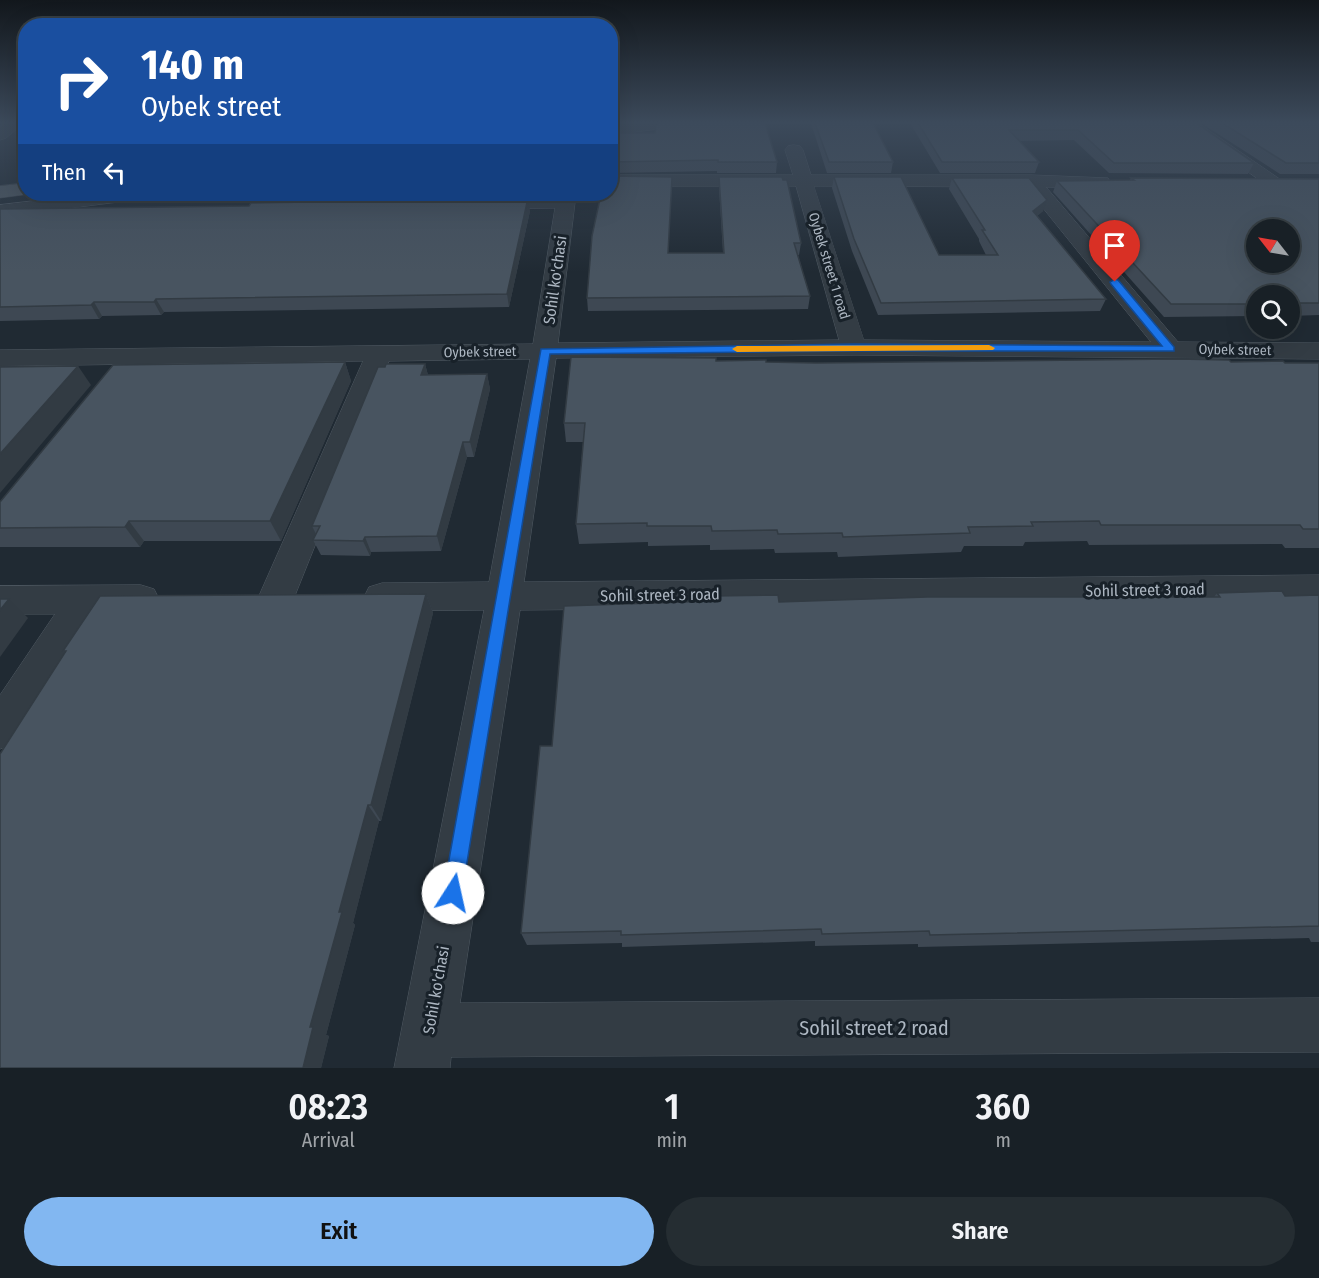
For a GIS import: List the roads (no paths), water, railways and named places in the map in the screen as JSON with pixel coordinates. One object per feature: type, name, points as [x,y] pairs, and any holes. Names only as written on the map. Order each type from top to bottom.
[{"type":"main road","points":[[0,181],[18,179]]},
{"type":"main road","points":[[0,192],[18,190]]},
{"type":"street","name":"Oybek street 1 road","points":[[801,173],[854,347]]},
{"type":"street","points":[[1261,173],[1275,182]]},
{"type":"street","points":[[618,180],[1124,182]]},
{"type":"street","points":[[1031,181],[1170,349]]},
{"type":"street","points":[[1240,182],[1297,182]]},
{"type":"street","points":[[0,211],[79,201]]},
{"type":"street","name":"Sohil ko'chasi","points":[[461,204],[514,201]]},
{"type":"street","name":"Sohil ko'chasi","points":[[425,1049],[505,596],[545,351],[566,201]]},
{"type":"street","name":"Oybek street","points":[[0,358],[854,347],[1319,351]]},
{"type":"street","points":[[276,598],[379,353]]},
{"type":"street","points":[[109,383],[131,356]]},
{"type":"street","name":"Sohil street 3 road","points":[[356,597],[1319,589]]},
{"type":"street","points":[[240,598],[310,598]]},
{"type":"street","points":[[0,600],[168,599]]},
{"type":"street","points":[[0,730],[84,600]]},
{"type":"street","name":"Sohil street 2 road","points":[[425,1049],[1319,1025]]}]
